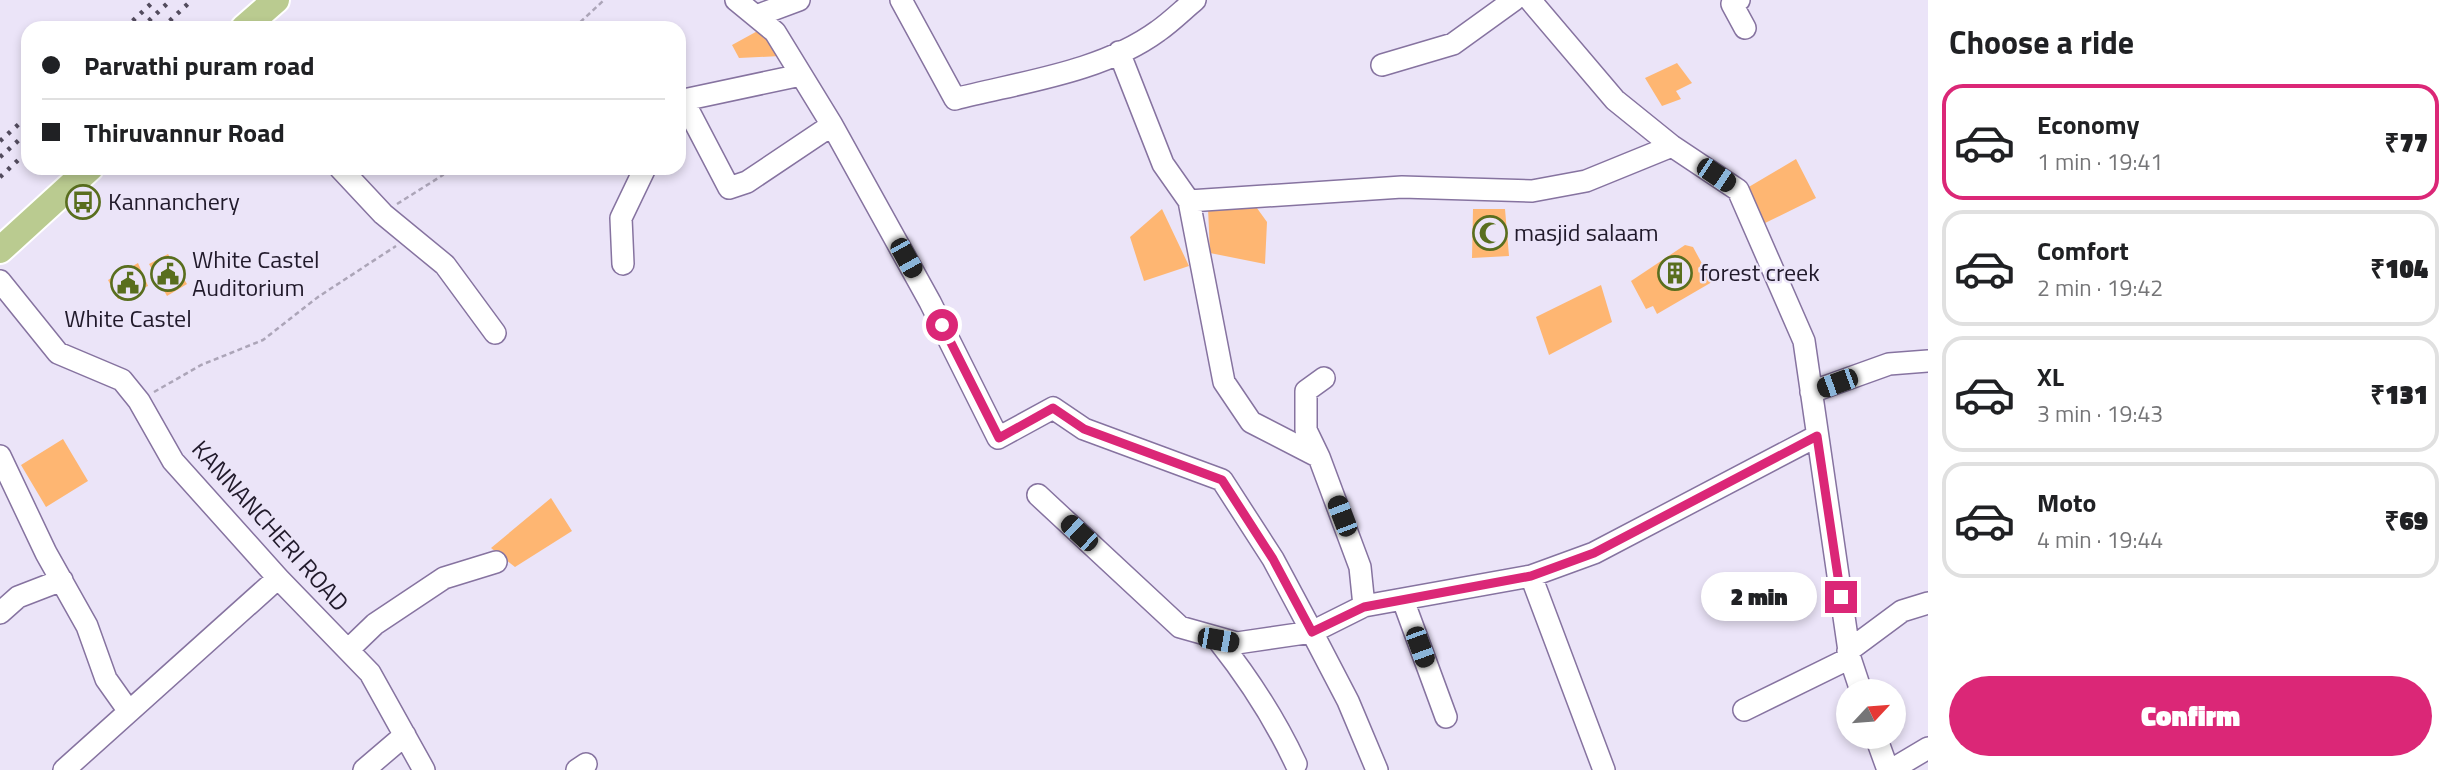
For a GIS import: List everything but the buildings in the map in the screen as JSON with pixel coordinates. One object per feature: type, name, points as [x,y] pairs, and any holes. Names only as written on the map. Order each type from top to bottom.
[{"type":"main road","points":[[251,21],[276,0]]},
{"type":"main road","points":[[0,250],[82,175]]},
{"type":"street","points":[[736,0],[775,32],[832,125],[930,302],[999,438],[1053,408],[1084,429],[1222,480],[1273,559],[1348,701],[1377,770]]},
{"type":"street","points":[[756,16],[799,0]]},
{"type":"street","points":[[901,0],[955,99],[1079,67],[1119,52],[1157,32],[1195,0]]},
{"type":"street","points":[[1382,65],[1453,44],[1514,0]]},
{"type":"street","points":[[1530,0],[1615,100],[1672,146],[1738,190],[1804,341],[1849,654],[1857,679]]},
{"type":"street","points":[[1740,0],[1732,4],[1745,28]]},
{"type":"street","points":[[1119,52],[1163,164],[1189,201],[1224,382],[1251,422],[1319,457]]},
{"type":"street","points":[[686,100],[801,75]]},
{"type":"street","points":[[686,110],[729,188],[747,182],[832,125]]},
{"type":"street","points":[[1189,201],[1402,187],[1532,191],[1586,181],[1672,146]]},
{"type":"street","points":[[347,175],[383,214],[445,265],[495,333]]},
{"type":"street","points":[[623,264],[621,218],[642,175]]},
{"type":"street","name":"KANNANCHERI ROAD","points":[[0,281],[58,353],[122,380],[139,401],[173,461],[278,578],[370,673],[424,770]]},
{"type":"street","points":[[1811,392],[1888,364],[1928,361]]},
{"type":"street","points":[[1324,379],[1306,391],[1306,430],[1319,457],[1360,567],[1364,607]]},
{"type":"street","points":[[1038,495],[1180,627],[1218,640],[1237,643],[1312,632],[1364,607],[1531,576],[1594,553],[1817,436]]},
{"type":"street","points":[[0,456],[87,626],[106,679],[128,710]]},
{"type":"street","points":[[348,650],[375,624],[444,578],[496,562]]},
{"type":"street","points":[[1531,576],[1604,770]]},
{"type":"street","points":[[64,770],[278,578]]},
{"type":"street","points":[[0,613],[18,597],[62,580]]},
{"type":"street","points":[[1403,600],[1447,717]]},
{"type":"street","points":[[1744,710],[1849,654],[1902,611],[1928,603]]},
{"type":"street","points":[[1218,640],[1240,667],[1278,725],[1296,764]]},
{"type":"street","points":[[364,770],[405,735]]},
{"type":"street","points":[[1881,749],[1889,770],[1928,748]]},
{"type":"path","points":[[582,21],[604,0]]},
{"type":"path","points":[[383,214],[443,175]]},
{"type":"path","points":[[139,401],[201,365],[263,340],[318,297],[375,262],[409,237]]},
{"type":"railway","points":[[132,21],[155,0]]},
{"type":"railway","points":[[148,21],[171,0]]},
{"type":"railway","points":[[170,21],[192,0]]},
{"type":"railway","points":[[0,141],[21,122]]},
{"type":"railway","points":[[0,157],[21,138]]},
{"type":"railway","points":[[0,177],[21,158]]},
{"type":"place","name":"Kannanchery","points":[[83,202]]},
{"type":"place","name":"masjid salaam","points":[[1490,233]]},
{"type":"place","name":"forest creek","points":[[1675,273]]},
{"type":"place","name":"White Castel Auditorium","points":[[168,274]]},
{"type":"place","name":"White Castel","points":[[128,283]]},
{"type":"route","points":[[942,325],[999,438],[1053,408],[1084,429],[1222,480],[1273,559],[1312,632],[1364,607],[1531,576],[1594,553],[1817,436],[1841,597]]}]
